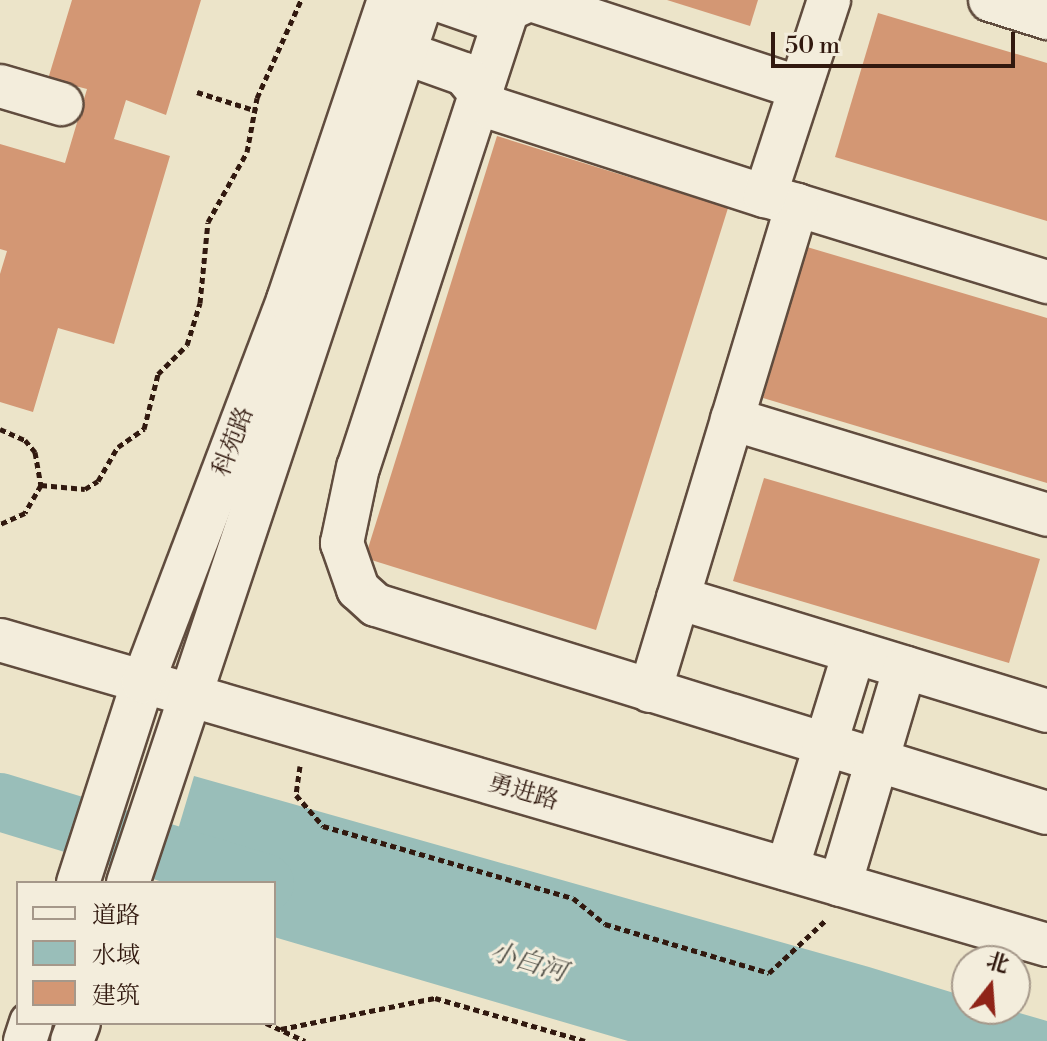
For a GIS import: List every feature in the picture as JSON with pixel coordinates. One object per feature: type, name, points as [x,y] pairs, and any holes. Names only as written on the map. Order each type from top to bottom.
[{"type":"street","name":"科苑路","points":[[79,881],[143,682],[288,300],[389,0]]},
{"type":"street","name":"科苑路","points":[[129,881],[422,0]]},
{"type":"street","points":[[438,0],[490,18],[520,2],[800,88]]},
{"type":"street","points":[[650,691],[732,419],[781,200],[800,88],[829,0]]},
{"type":"street","points":[[990,0],[1047,18]]},
{"type":"street","points":[[520,2],[480,93],[358,467],[342,543],[347,570],[376,605],[1047,813]]},
{"type":"street","points":[[405,53],[464,74],[492,108],[1047,282]]},
{"type":"street","points":[[0,86],[61,104]]},
{"type":"street","points":[[732,419],[1047,515]]},
{"type":"street","points":[[678,598],[1047,711]]},
{"type":"street","name":"勇进路","points":[[0,640],[1047,945]]},
{"type":"street","points":[[787,869],[854,652]]},
{"type":"street","points":[[840,885],[905,667]]},
{"type":"path","points":[[41,485],[85,489],[98,481],[118,447],[144,429],[158,374],[187,345],[200,303],[208,222],[247,152],[257,98],[301,0]]},
{"type":"path","points":[[197,92],[257,111]]},
{"type":"path","points":[[0,429],[25,440],[35,452],[41,485],[25,513],[0,524]]},
{"type":"path","points":[[296,795],[323,826],[573,898],[605,924],[769,973],[805,941]]},
{"type":"path","points":[[281,1029],[435,998],[585,1041]]},
{"type":"path","points":[[271,1025],[305,1041]]},
{"type":"water","points":[[194,776],[951,992],[951,1025],[1031,1025],[1031,1016],[1047,1021],[1047,1041],[628,1041],[276,938],[276,881],[163,881]]},
{"type":"building","points":[[72,0],[201,0],[166,115],[126,100],[114,139],[170,156],[114,344],[58,328],[33,412],[0,402],[0,274],[7,251],[0,249],[0,144],[65,163],[87,89],[48,79]]},
{"type":"building","points":[[667,0],[758,0],[750,26]]},
{"type":"building","points":[[878,13],[1047,63],[1047,221],[835,157]]},
{"type":"building","points":[[497,136],[728,208],[596,630],[365,558]]},
{"type":"building","points":[[807,247],[1047,318],[1047,483],[763,398]]},
{"type":"building","points":[[764,478],[1040,559],[1009,663],[733,581]]},
{"type":"waterway","name":"小白河","points":[[0,802],[258,881]]}]
